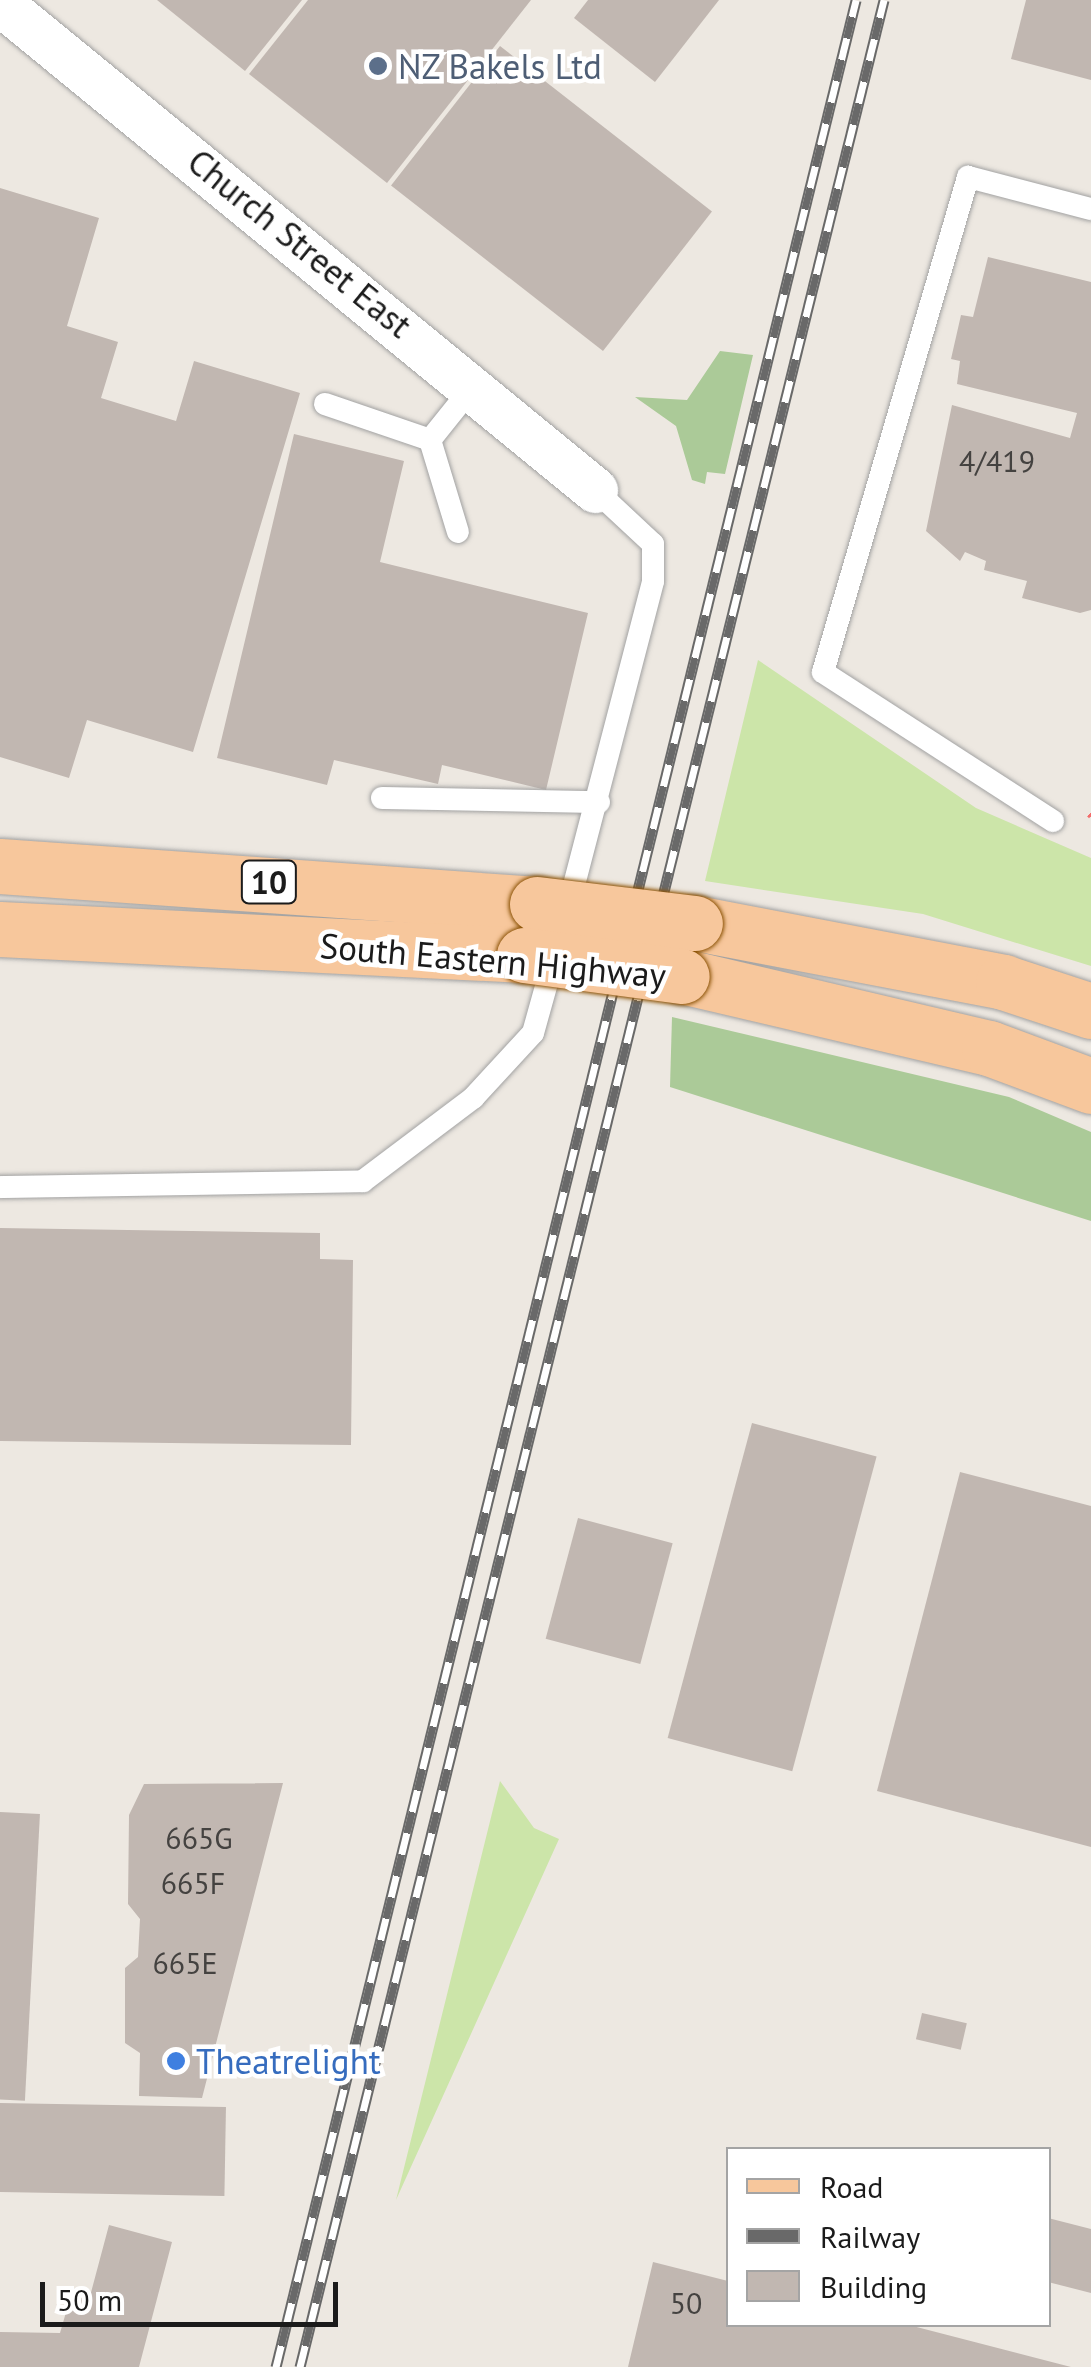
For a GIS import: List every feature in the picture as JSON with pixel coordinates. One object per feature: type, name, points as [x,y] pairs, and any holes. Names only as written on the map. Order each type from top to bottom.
[{"type":"main road","name":"South Eastern Highway","points":[[0,866],[531,929],[682,976],[988,1048],[1091,1086]]},
{"type":"main road","name":"South Eastern Highway","points":[[0,929],[531,929],[695,922],[1003,982],[1091,1011]]},
{"type":"street","name":"Church Street East","points":[[6,4],[476,383],[595,490]]},
{"type":"lane","points":[[1053,821],[823,672],[968,177],[1091,209]]},
{"type":"lane","points":[[430,440],[476,383]]},
{"type":"lane","points":[[325,404],[430,440]]},
{"type":"lane","points":[[430,440],[458,532]]},
{"type":"lane","points":[[0,1187],[363,1181],[473,1098],[533,1032],[649,616],[654,544],[595,490]]},
{"type":"lane","points":[[382,798],[599,802]]},
{"type":"green space","points":[[720,351],[753,355],[725,474],[707,472],[705,484],[692,480],[676,426],[635,397],[687,400]]},
{"type":"green space","points":[[758,660],[976,808],[1091,858],[1091,966],[923,914],[705,881]]},
{"type":"green space","points":[[672,1017],[1009,1097],[1091,1132],[1091,1221],[670,1087]]},
{"type":"green space","points":[[500,1781],[534,1828],[559,1839],[396,2200]]},
{"type":"building","points":[[157,0],[302,0],[245,71]]},
{"type":"building","points":[[308,0],[531,0],[387,183],[249,74]]},
{"type":"building","points":[[588,0],[719,0],[655,82],[574,18]]},
{"type":"building","points":[[1026,0],[1091,0],[1091,80],[1011,59]]},
{"type":"building","points":[[500,46],[712,212],[603,351],[391,185]]},
{"type":"building","points":[[0,188],[99,218],[67,326],[118,342],[101,398],[176,421],[194,361],[300,393],[193,752],[87,720],[69,778],[0,757]]},
{"type":"building","points":[[988,257],[1091,282],[1091,610],[1080,613],[1022,598],[1027,581],[984,570],[986,561],[965,552],[960,561],[926,531],[952,405],[1070,438],[1077,413],[957,384],[960,361],[951,359],[961,315],[973,317]]},
{"type":"building","points":[[294,434],[404,461],[380,562],[588,613],[546,790],[442,765],[438,784],[334,760],[327,785],[217,758]]},
{"type":"building","points":[[0,1228],[320,1233],[320,1259],[353,1260],[351,1445],[0,1441]]},
{"type":"building","points":[[752,1423],[877,1456],[792,1771],[668,1738]]},
{"type":"building","points":[[960,1472],[1091,1506],[1091,1847],[877,1791]]},
{"type":"building","points":[[578,1518],[673,1543],[640,1664],[546,1639]]},
{"type":"building","points":[[283,1783],[202,2098],[139,2096],[140,2053],[125,2043],[125,1968],[138,1957],[140,1919],[128,1904],[129,1815],[144,1784]]},
{"type":"building","points":[[0,1812],[40,1814],[25,2101],[0,2099]]},
{"type":"building","points":[[922,2013],[967,2023],[961,2050],[916,2039]]},
{"type":"building","points":[[0,2103],[226,2107],[224,2196],[0,2192]]},
{"type":"building","points":[[1051,2219],[1091,2229],[1091,2293],[1051,2283]]},
{"type":"building","points":[[109,2225],[172,2242],[139,2367],[0,2367],[0,2332],[60,2333],[71,2295],[89,2300]]},
{"type":"building","points":[[653,2262],[726,2280],[726,2327],[917,2327],[1071,2367],[628,2367]]},
{"type":"railway","points":[[276,2367],[856,0]]},
{"type":"railway","points":[[300,2367],[884,0]]},
{"type":"place","name":"NZ Bakels Ltd","points":[[378,66]]},
{"type":"place","name":"Theatrelight","points":[[176,2061]]}]
